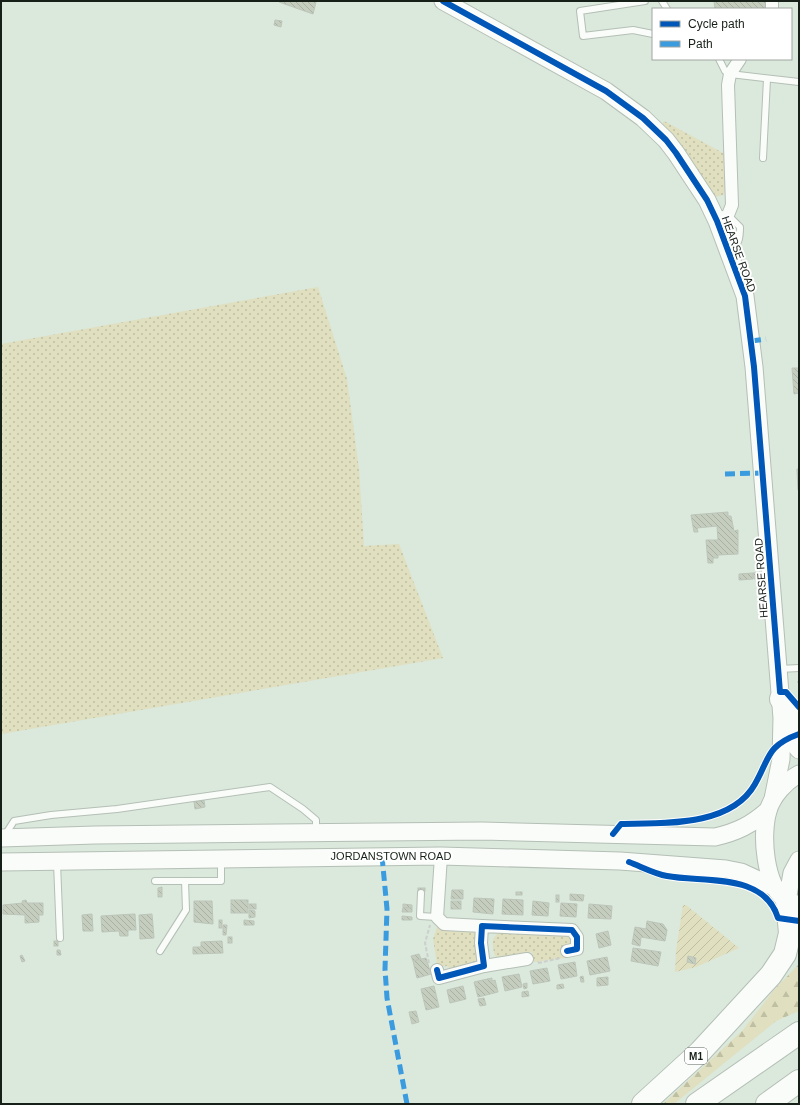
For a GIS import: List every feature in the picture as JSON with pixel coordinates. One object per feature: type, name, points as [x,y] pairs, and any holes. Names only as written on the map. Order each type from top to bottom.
[{"type":"highway","name":"M1","points":[[643,1104],[700,1052],[771,975],[785,954],[790,933],[787,898]]},
{"type":"highway","points":[[697,1104],[799,1033]]},
{"type":"highway","points":[[767,1104],[799,1081]]},
{"type":"main road","name":"HEARSE ROAD","points":[[443,1],[606,91],[643,118],[676,153],[707,200],[722,218],[730,252],[745,296],[754,367],[778,669],[787,714],[787,732],[799,750]]},
{"type":"main road","name":"HEARSE ROAD","points":[[787,714],[781,759],[764,829],[765,854],[787,898]]},
{"type":"main road","points":[[2,838],[316,832],[482,831],[715,837],[741,829],[756,820],[770,805],[782,787],[799,774]]},
{"type":"main road","name":"JORDANSTOWN ROAD","points":[[1,862],[441,856],[620,861],[710,866],[741,872],[787,898]]},
{"type":"main road","name":"M1","points":[[787,898],[792,873],[799,860]]},
{"type":"street","points":[[722,218],[732,205],[728,96],[730,74],[739,60]]},
{"type":"street","points":[[441,856],[437,917],[444,924],[572,930],[577,937],[577,949],[567,951]]},
{"type":"street","points":[[482,926],[481,943],[484,966]]},
{"type":"street","points":[[437,970],[439,978],[484,966],[527,959]]},
{"type":"lane","points":[[645,1],[580,11],[583,36],[634,30],[652,34]]},
{"type":"lane","points":[[720,60],[725,71],[730,74],[799,82]]},
{"type":"lane","points":[[763,158],[767,79]]},
{"type":"lane","points":[[778,669],[799,668]]},
{"type":"lane","points":[[2,838],[14,821],[51,815],[117,809],[270,787],[303,809],[316,820],[316,832]]},
{"type":"lane","points":[[155,881],[221,881],[220,858]]},
{"type":"lane","points":[[56,861],[60,938]]},
{"type":"lane","points":[[160,951],[186,910],[185,881]]},
{"type":"lane","points":[[421,893],[420,916],[437,917]]},
{"type":"path","points":[[437,917],[431,924],[425,943],[431,971],[437,970]]},
{"type":"path","points":[[527,959],[528,965],[568,957],[567,951]]},
{"type":"green space","points":[[664,121],[725,154],[726,190],[723,195],[715,197],[710,194],[661,126]]},
{"type":"green space","points":[[318,287],[347,379],[359,469],[364,546],[399,544],[443,658],[1,734],[1,344]]},
{"type":"green space","points":[[683,905],[686,905],[739,948],[696,967],[675,972],[676,951]]},
{"type":"green space","points":[[441,926],[448,931],[473,932],[476,934],[480,962],[452,970],[447,966],[441,967],[437,964],[433,939],[437,927]]},
{"type":"green space","points":[[499,933],[571,935],[575,938],[570,948],[571,957],[534,962],[532,952],[503,958],[495,956],[493,948],[494,938]]},
{"type":"green space","points":[[799,964],[799,1011],[776,1021],[674,1104],[663,1104],[743,1030],[774,990]]},
{"type":"building","points":[[279,1],[313,1],[316,2],[313,14]]},
{"type":"building","points":[[714,1],[766,1],[768,8],[715,8]]},
{"type":"building","points":[[275,20],[282,21],[281,27],[274,25]]},
{"type":"building","points":[[792,368],[799,368],[799,393],[794,394]]},
{"type":"building","points":[[797,469],[799,469],[799,490],[798,490]]},
{"type":"building","points":[[728,512],[728,516],[731,516],[734,531],[738,530],[738,554],[718,555],[718,558],[713,558],[713,563],[708,563],[706,540],[718,540],[717,526],[697,528],[698,532],[694,532],[691,515]]},
{"type":"building","points":[[760,572],[761,578],[754,579],[753,573]]},
{"type":"building","points":[[753,573],[753,579],[739,580],[739,574]]},
{"type":"building","points":[[204,800],[205,807],[195,809],[194,802]]},
{"type":"building","points":[[162,887],[162,897],[158,897],[158,888]]},
{"type":"building","points":[[418,888],[425,888],[425,891],[418,891]]},
{"type":"building","points":[[452,890],[463,890],[463,899],[451,899]]},
{"type":"building","points":[[516,892],[522,892],[522,895],[516,895]]},
{"type":"building","points":[[570,894],[584,895],[583,901],[570,900]]},
{"type":"building","points":[[556,895],[559,895],[559,902],[556,902]]},
{"type":"building","points":[[474,898],[494,899],[493,914],[473,912]]},
{"type":"building","points":[[503,899],[523,900],[523,915],[502,914]]},
{"type":"building","points":[[26,900],[27,903],[43,903],[43,915],[39,915],[39,922],[25,923],[25,915],[3,914],[3,905],[23,903],[22,901]]},
{"type":"building","points":[[231,900],[248,900],[248,913],[231,913]]},
{"type":"building","points":[[194,901],[212,901],[213,924],[194,922]]},
{"type":"building","points":[[451,901],[461,901],[461,909],[451,909]]},
{"type":"building","points":[[533,901],[549,903],[548,916],[532,915]]},
{"type":"building","points":[[561,903],[577,904],[576,917],[560,916]]},
{"type":"building","points":[[249,904],[256,904],[256,909],[249,909]]},
{"type":"building","points":[[403,904],[412,905],[412,908],[403,908]]},
{"type":"building","points":[[589,904],[612,906],[611,919],[588,918]]},
{"type":"building","points":[[403,908],[412,908],[412,912],[402,912]]},
{"type":"building","points":[[249,910],[255,911],[255,917],[249,918]]},
{"type":"building","points":[[92,914],[93,931],[83,931],[82,915]]},
{"type":"building","points":[[135,914],[136,930],[128,930],[128,936],[120,936],[119,931],[102,932],[101,916]]},
{"type":"building","points":[[152,914],[154,938],[140,939],[139,915]]},
{"type":"building","points":[[402,916],[412,917],[412,920],[402,920]]},
{"type":"building","points":[[219,920],[222,920],[222,928],[219,928]]},
{"type":"building","points":[[244,920],[254,921],[254,925],[244,925]]},
{"type":"building","points":[[647,921],[663,924],[667,930],[665,941],[641,937],[640,946],[632,944],[635,927],[646,929]]},
{"type":"building","points":[[223,925],[227,925],[226,935],[223,935]]},
{"type":"building","points":[[608,931],[611,945],[599,948],[596,934]]},
{"type":"building","points":[[228,937],[232,937],[232,943],[228,943]]},
{"type":"building","points":[[54,941],[58,941],[58,946],[54,946]]},
{"type":"building","points":[[222,941],[223,953],[193,954],[193,947],[201,947],[201,942]]},
{"type":"building","points":[[633,948],[661,952],[658,966],[631,961]]},
{"type":"building","points":[[57,950],[60,950],[61,955],[57,955]]},
{"type":"building","points":[[419,954],[421,959],[413,961],[411,956]]},
{"type":"building","points":[[22,955],[25,961],[22,962],[20,956]]},
{"type":"building","points":[[688,956],[696,958],[695,964],[687,962]]},
{"type":"building","points":[[607,957],[610,971],[590,975],[587,961]]},
{"type":"building","points":[[426,958],[431,974],[417,978],[413,961]]},
{"type":"building","points":[[575,962],[577,976],[561,979],[558,965]]},
{"type":"building","points":[[547,968],[550,981],[533,984],[530,971]]},
{"type":"building","points":[[519,974],[522,987],[505,991],[502,977]]},
{"type":"building","points":[[583,976],[584,982],[581,982],[580,977]]},
{"type":"building","points":[[608,977],[608,985],[597,986],[597,978]]},
{"type":"building","points":[[492,978],[492,981],[495,980],[498,992],[478,997],[474,982]]},
{"type":"building","points":[[527,983],[527,988],[524,989],[523,984]]},
{"type":"building","points":[[563,984],[564,988],[557,989],[557,985]]},
{"type":"building","points":[[434,986],[439,1007],[426,1010],[421,989]]},
{"type":"building","points":[[463,986],[466,999],[450,1003],[447,990]]},
{"type":"building","points":[[528,991],[529,996],[522,997],[522,992]]},
{"type":"building","points":[[484,998],[486,1005],[480,1006],[478,999]]},
{"type":"building","points":[[416,1011],[419,1022],[412,1024],[409,1012]]},
{"type":"marked path","points":[[751,341],[766,339]]},
{"type":"marked path","points":[[725,474],[763,473]]},
{"type":"marked path","points":[[382,856],[387,909],[385,969],[387,998],[407,1104]]},
{"type":"cycle path","points":[[443,1],[606,91],[643,118],[666,140],[707,200],[717,221],[745,296],[754,367],[780,692],[786,692],[799,707]]},
{"type":"cycle path","points":[[613,834],[621,824],[695,820],[730,808],[744,798],[755,784],[770,754],[775,748],[780,743],[799,734]]},
{"type":"cycle path","points":[[629,862],[662,875],[731,882],[746,886],[760,893],[771,903],[778,918],[799,921]]},
{"type":"cycle path","points":[[437,970],[439,978],[484,966],[481,943],[482,926],[572,930],[577,937],[577,949],[567,951]]}]
